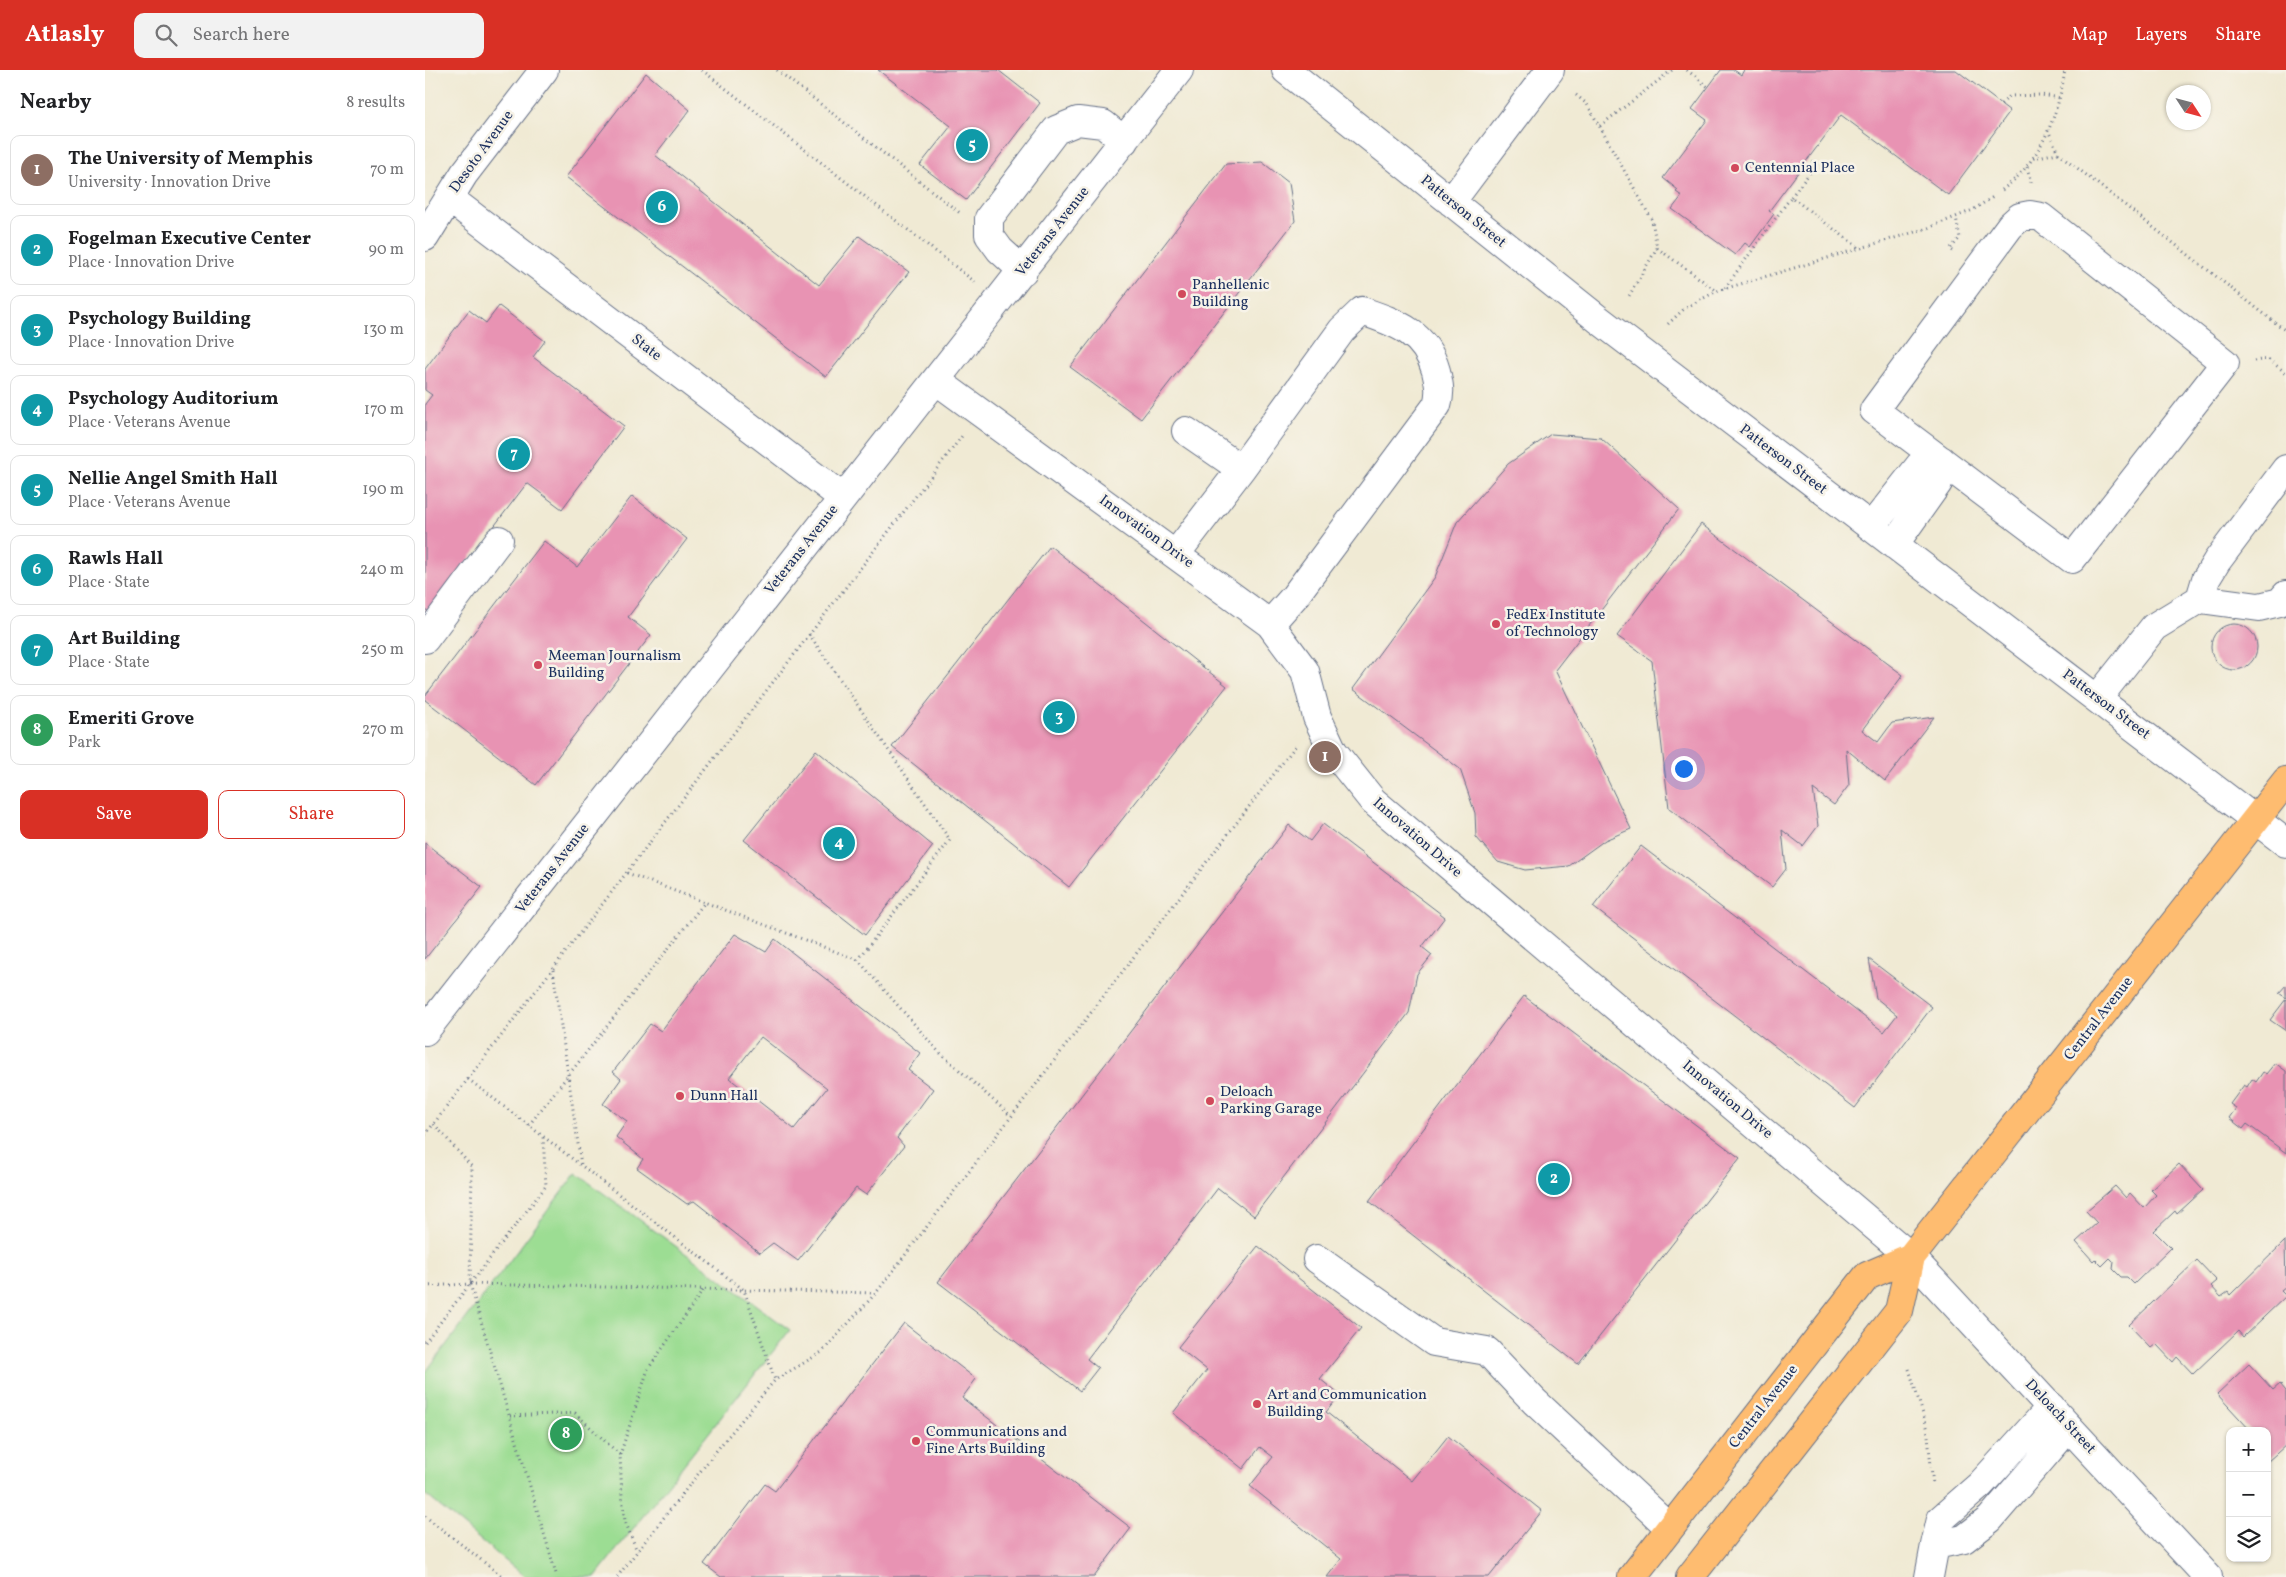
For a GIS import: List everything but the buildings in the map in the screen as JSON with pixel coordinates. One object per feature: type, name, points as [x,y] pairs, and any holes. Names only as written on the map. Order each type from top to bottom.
[{"type":"main road","name":"Central Avenue","points":[[1690,1577],[1899,1311],[1911,1257],[2286,781]]},
{"type":"main road","name":"Central Avenue","points":[[1632,1577],[1669,1527],[1867,1276],[1911,1257]]},
{"type":"street","name":"Desoto Avenue","points":[[425,237],[463,174],[544,70]]},
{"type":"street","name":"Veterans Avenue","points":[[426,1031],[1179,70]]},
{"type":"street","name":"Patterson Street","points":[[1286,70],[1598,320],[2286,843]]},
{"type":"street","points":[[1451,202],[1550,70]]},
{"type":"street","points":[[1023,271],[1000,250],[989,235],[989,218],[1056,130],[1078,121],[1103,124],[1124,141]]},
{"type":"street","name":"State","points":[[449,198],[843,498]]},
{"type":"street","points":[[2030,215],[2041,217],[2225,363],[2073,559],[1941,460],[1874,410],[1994,247],[2019,218],[2030,215]]},
{"type":"street","points":[[1175,554],[1241,469],[1342,330],[1362,312],[1395,323],[1417,336],[1432,357],[1441,391],[1437,405],[1293,597],[1270,624]]},
{"type":"street","name":"Innovation Drive","points":[[937,380],[1270,624],[1305,671],[1317,717],[1333,751],[1373,802],[1911,1257]]},
{"type":"street","points":[[1186,431],[1241,469]]},
{"type":"street","points":[[1871,527],[1920,465],[1941,460]]},
{"type":"street","points":[[1894,545],[1938,483],[1941,460]]},
{"type":"street","points":[[2200,600],[2206,579],[2217,561],[2286,469]]},
{"type":"street","points":[[425,640],[499,540]]},
{"type":"street","points":[[2097,699],[2153,627],[2200,600],[2259,607],[2280,602],[2286,595]]},
{"type":"street","name":"Deloach Street","points":[[1911,1257],[2207,1577]]},
{"type":"street","points":[[1317,1259],[1434,1342],[1487,1351],[1535,1401],[1669,1527]]},
{"type":"street","points":[[1929,1577],[1938,1532],[2051,1407]]},
{"type":"street","points":[[1938,1532],[1964,1539],[1990,1520],[2069,1427]]},
{"type":"path","points":[[702,70],[981,286]]},
{"type":"path","points":[[777,70],[989,235]]},
{"type":"path","points":[[1600,126],[1671,70]]},
{"type":"path","points":[[1687,70],[1708,87]]},
{"type":"path","points":[[1668,324],[1685,308],[1725,288],[1928,228],[1973,210],[2002,191],[2027,167],[2044,140],[2061,98],[2065,70]]},
{"type":"path","points":[[1576,95],[1587,104],[1652,220],[1657,248],[1629,296]]},
{"type":"path","points":[[2001,104],[2010,96],[2041,95],[2061,98]]},
{"type":"path","points":[[2048,130],[2058,154],[2286,331]]},
{"type":"path","points":[[2032,158],[2058,154]]},
{"type":"path","points":[[1725,288],[1816,165],[1808,158]]},
{"type":"path","points":[[1791,197],[1860,248]]},
{"type":"path","points":[[1657,248],[1717,291]]},
{"type":"path","points":[[425,1135],[980,412]]},
{"type":"path","points":[[809,634],[949,840],[858,960]]},
{"type":"path","points":[[617,1577],[775,1380],[822,1352],[876,1293],[1317,717]]},
{"type":"path","points":[[627,872],[858,960],[938,1051],[1011,1116]]},
{"type":"path","points":[[529,1126],[705,902]]},
{"type":"path","points":[[553,969],[581,1166]]},
{"type":"path","points":[[468,1079],[744,1290],[775,1380]]},
{"type":"path","points":[[434,1124],[472,1168],[470,1284],[557,1577]]},
{"type":"path","points":[[425,1342],[546,1186],[543,1137]]},
{"type":"path","points":[[425,1286],[470,1284],[876,1293]]},
{"type":"path","points":[[637,1552],[625,1522],[620,1455],[649,1369],[704,1289]]},
{"type":"path","points":[[1909,1369],[1927,1427],[1938,1532]]},
{"type":"path","points":[[510,1416],[575,1413],[620,1455]]},
{"type":"path","points":[[425,1516],[503,1577]]},
{"type":"green space","points":[[576,1173],[790,1330],[595,1577],[525,1577],[425,1494],[425,1373]]},
{"type":"place","name":"Nellie Angel Smith Hall","points":[[972,145]]},
{"type":"place","name":"Centennial Place","points":[[1735,168]]},
{"type":"place","name":"Rawls Hall","points":[[662,207]]},
{"type":"place","name":"Panhellenic Building","points":[[1182,294]]},
{"type":"place","name":"Art Building","points":[[514,454]]},
{"type":"place","name":"FedEx Institute of Technology","points":[[1496,624]]},
{"type":"place","name":"Meeman Journalism Building","points":[[538,665]]},
{"type":"place","name":"Psychology Building","points":[[1059,717]]},
{"type":"place","name":"The University of Memphis","points":[[1325,757]]},
{"type":"place","name":"Psychology Auditorium","points":[[839,843]]},
{"type":"place","name":"Dunn Hall","points":[[680,1096]]},
{"type":"place","name":"Deloach Parking Garage","points":[[1210,1101]]},
{"type":"place","name":"Fogelman Executive Center","points":[[1554,1179]]},
{"type":"place","name":"Art and Communication Building","points":[[1257,1404]]},
{"type":"place","name":"Emeriti Grove","points":[[566,1434]]},
{"type":"place","name":"Communications and Fine Arts Building","points":[[916,1441]]}]
